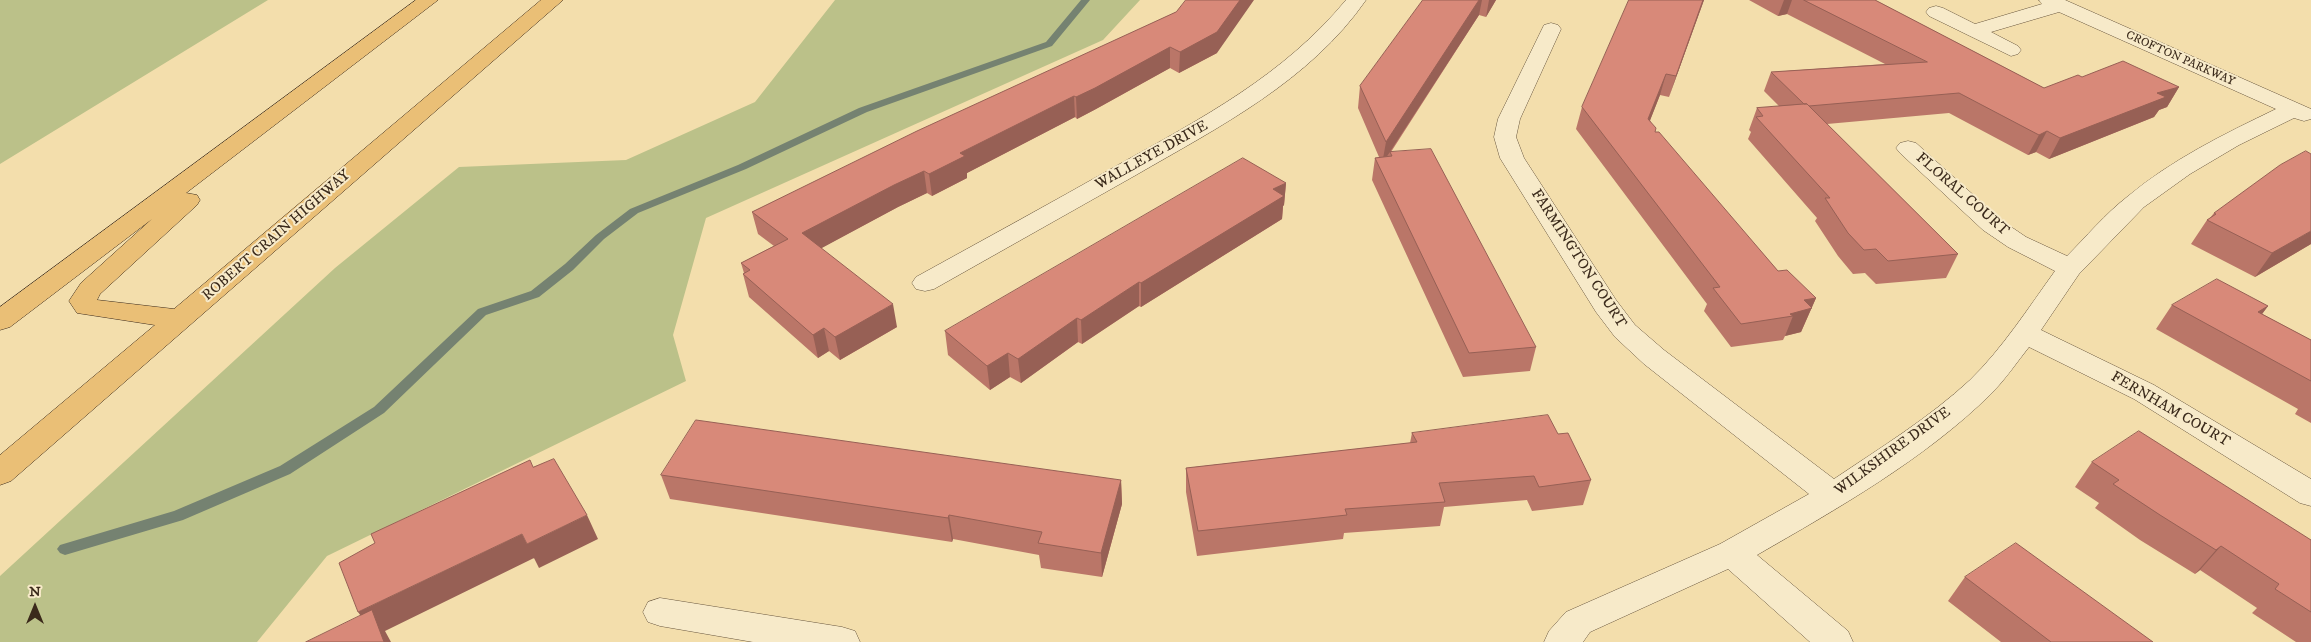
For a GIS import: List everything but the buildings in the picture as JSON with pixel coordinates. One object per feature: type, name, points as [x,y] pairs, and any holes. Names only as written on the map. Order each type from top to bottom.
[{"type":"highway","points":[[0,322],[428,0]]},
{"type":"highway","name":"ROBERT CRAIN HIGHWAY","points":[[0,473],[553,0]]},
{"type":"highway","points":[[179,320],[87,308],[83,301],[90,289],[312,88]]},
{"type":"street","name":"WALLEYE DRIVE","points":[[925,283],[1220,118],[1271,85],[1310,53],[1342,20],[1356,0]]},
{"type":"street","points":[[1974,31],[2054,2]]},
{"type":"street","name":"CROFTON PARKWAY","points":[[2054,2],[2302,113]]},
{"type":"street","points":[[1936,12],[2011,50]]},
{"type":"street","name":"FARMINGTON COURT","points":[[1551,29],[1509,119],[1505,137],[1512,158],[1606,306],[1624,331],[1654,357],[1833,496]]},
{"type":"street","name":"WILKSHIRE DRIVE","points":[[1562,642],[1578,622],[1732,553],[1833,496],[1928,431],[1981,386],[2025,333],[2070,268],[2135,202],[2182,169],[2231,140],[2302,113]]},
{"type":"street","name":"FLORAL COURT","points":[[1908,148],[1992,225],[2017,242],[2070,268]]},
{"type":"street","name":"FERNHAM COURT","points":[[2025,333],[2144,392],[2311,494]]},
{"type":"street","points":[[1732,553],[1835,642]]},
{"type":"street","points":[[660,612],[842,642]]},
{"type":"green space","points":[[0,0],[268,0],[0,164]]},
{"type":"green space","points":[[835,0],[1140,0],[1103,40],[706,218],[673,335],[686,381],[327,556],[257,642],[0,642],[0,576],[335,268],[459,167],[626,160],[755,102]]},
{"type":"waterway","points":[[65,549],[178,516],[285,470],[379,410],[482,312],[535,294],[569,267],[600,237],[634,211],[742,167],[863,110],[1049,44],[1086,0]]}]
